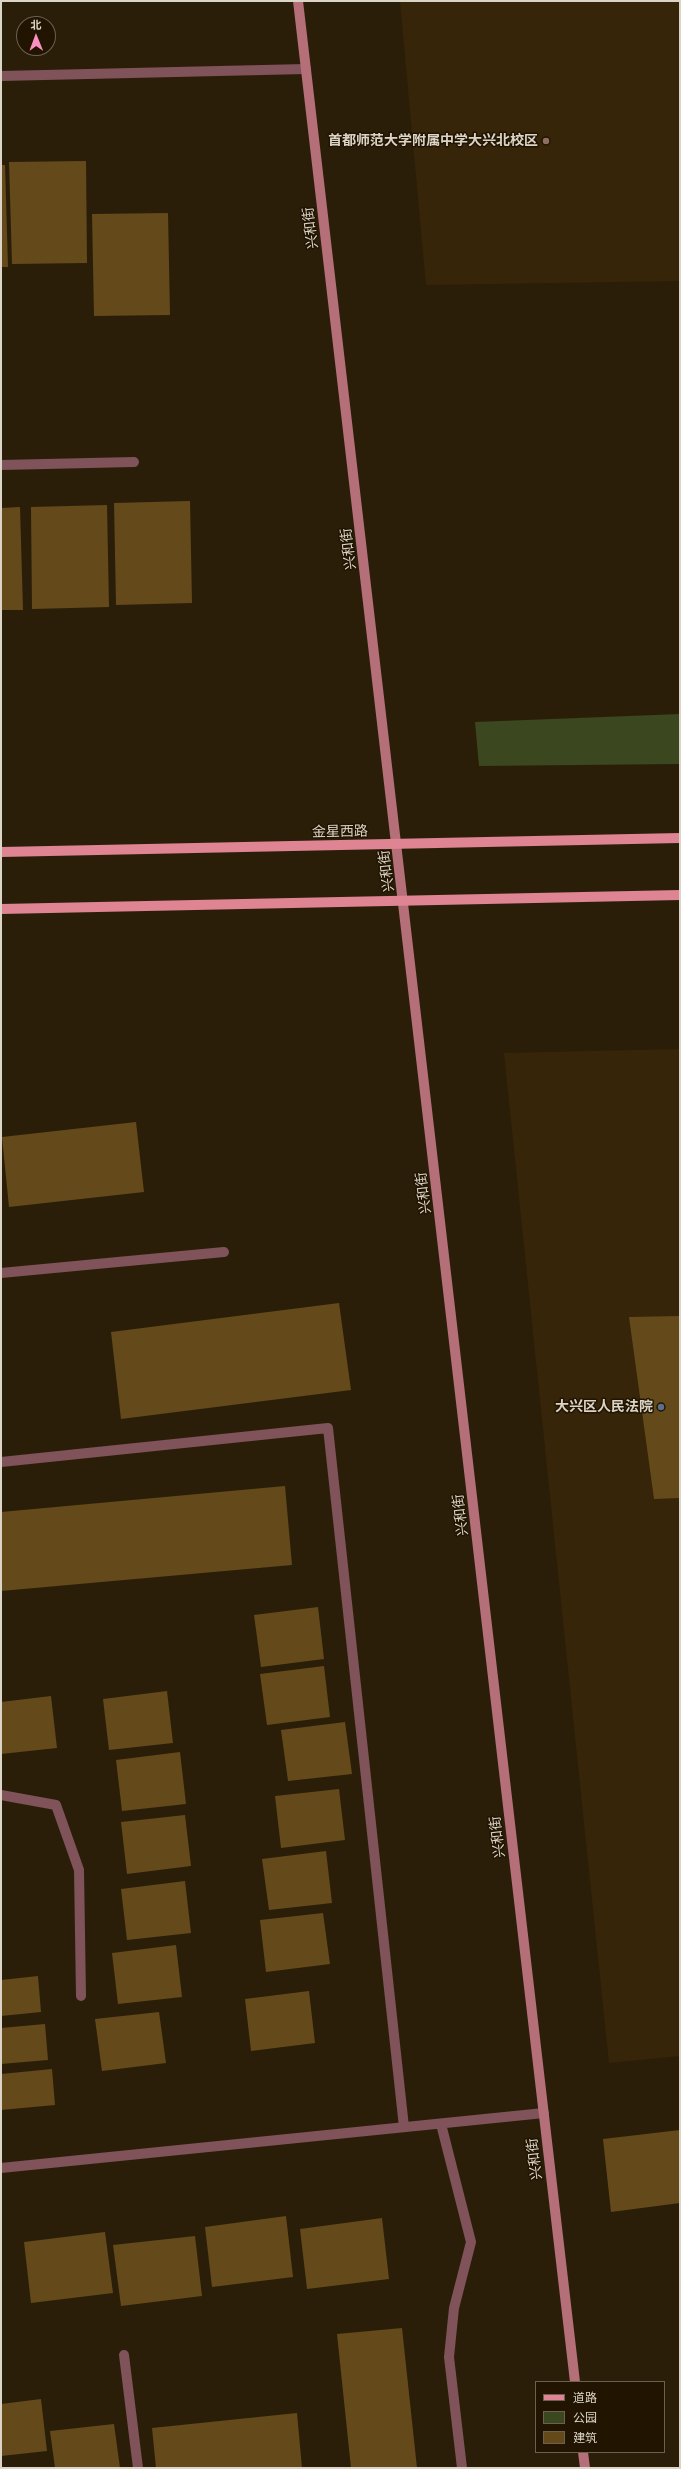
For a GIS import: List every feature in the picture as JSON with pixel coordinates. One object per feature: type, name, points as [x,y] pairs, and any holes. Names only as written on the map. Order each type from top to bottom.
[{"type":"main road","name":"金星西路","points":[[1,852],[680,838]]},
{"type":"main road","points":[[1,909],[680,895]]},
{"type":"street","name":"兴和街","points":[[298,1],[404,901],[575,2381]]},
{"type":"street","points":[[583,2453],[585,2468]]},
{"type":"lane","points":[[1,76],[306,69]]},
{"type":"lane","points":[[1,465],[134,462]]},
{"type":"lane","points":[[1,1272],[224,1252]]},
{"type":"lane","points":[[1,1462],[328,1428],[404,2127]]},
{"type":"lane","points":[[1,1795],[56,1805],[79,1870],[81,1996]]},
{"type":"lane","points":[[1,2168],[544,2113]]},
{"type":"lane","points":[[441,2124],[470,2242],[454,2308],[449,2357],[462,2468]]},
{"type":"lane","points":[[124,2355],[138,2468]]},
{"type":"shaded area","name":"首都师范大学附属中学大兴北校区","points":[[400,1],[680,1],[680,281],[426,285]]},
{"type":"shaded area","name":"大兴区人民法院","points":[[680,1049],[680,2056],[609,2063],[504,1053]]},
{"type":"green space","points":[[680,714],[680,764],[479,766],[475,722]]},
{"type":"building","points":[[86,161],[87,263],[12,264],[9,162]]},
{"type":"building","points":[[1,165],[5,165],[8,267],[1,267]]},
{"type":"building","points":[[168,213],[170,315],[94,316],[92,214]]},
{"type":"building","points":[[190,501],[192,603],[116,605],[114,503]]},
{"type":"building","points":[[107,505],[109,607],[32,609],[31,507]]},
{"type":"building","points":[[20,507],[23,610],[1,610],[1,508]]},
{"type":"building","points":[[136,1122],[144,1192],[9,1207],[2,1137]]},
{"type":"building","points":[[339,1303],[351,1390],[121,1419],[111,1332]]},
{"type":"building","name":"大兴区人民法院","points":[[680,1316],[680,1498],[654,1499],[629,1317]]},
{"type":"building","points":[[285,1486],[292,1565],[1,1591],[1,1512]]},
{"type":"building","points":[[318,1607],[324,1659],[261,1667],[254,1615]]},
{"type":"building","points":[[324,1666],[330,1717],[267,1725],[260,1674]]},
{"type":"building","points":[[167,1691],[173,1743],[109,1750],[103,1699]]},
{"type":"building","points":[[51,1696],[57,1748],[1,1754],[1,1702]]},
{"type":"building","points":[[345,1722],[352,1774],[288,1781],[281,1730]]},
{"type":"building","points":[[180,1752],[186,1804],[122,1811],[116,1760]]},
{"type":"building","points":[[339,1789],[345,1840],[281,1848],[275,1796]]},
{"type":"building","points":[[185,1815],[191,1866],[127,1874],[121,1822]]},
{"type":"building","points":[[326,1851],[332,1903],[269,1910],[262,1859]]},
{"type":"building","points":[[185,1881],[191,1933],[127,1940],[121,1889]]},
{"type":"building","points":[[323,1913],[330,1964],[266,1972],[260,1920]]},
{"type":"building","points":[[176,1945],[182,1997],[118,2004],[112,1953]]},
{"type":"building","points":[[38,1976],[41,2012],[1,2016],[1,1980]]},
{"type":"building","points":[[309,1991],[315,2043],[251,2051],[245,1999]]},
{"type":"building","points":[[159,2012],[166,2063],[102,2071],[95,2019]]},
{"type":"building","points":[[45,2024],[48,2060],[1,2064],[1,2028]]},
{"type":"building","points":[[52,2069],[55,2105],[1,2110],[1,2074]]},
{"type":"building","points":[[680,2130],[680,2203],[611,2212],[603,2139]]},
{"type":"building","points":[[286,2216],[293,2277],[212,2287],[205,2227]]},
{"type":"building","points":[[382,2218],[389,2279],[307,2289],[300,2229]]},
{"type":"building","points":[[105,2232],[113,2293],[31,2303],[24,2242]]},
{"type":"building","points":[[195,2236],[202,2296],[121,2306],[113,2245]]},
{"type":"building","points":[[402,2328],[417,2468],[351,2468],[337,2334]]},
{"type":"building","points":[[41,2399],[47,2451],[1,2456],[1,2404]]},
{"type":"building","points":[[297,2413],[302,2468],[156,2468],[152,2428]]},
{"type":"building","points":[[114,2424],[120,2468],[55,2468],[50,2431]]},
{"type":"place","name":"首都师范大学附属中学大兴北校区","points":[[546,141]]},
{"type":"place","name":"大兴区人民法院","points":[[661,1407]]}]
